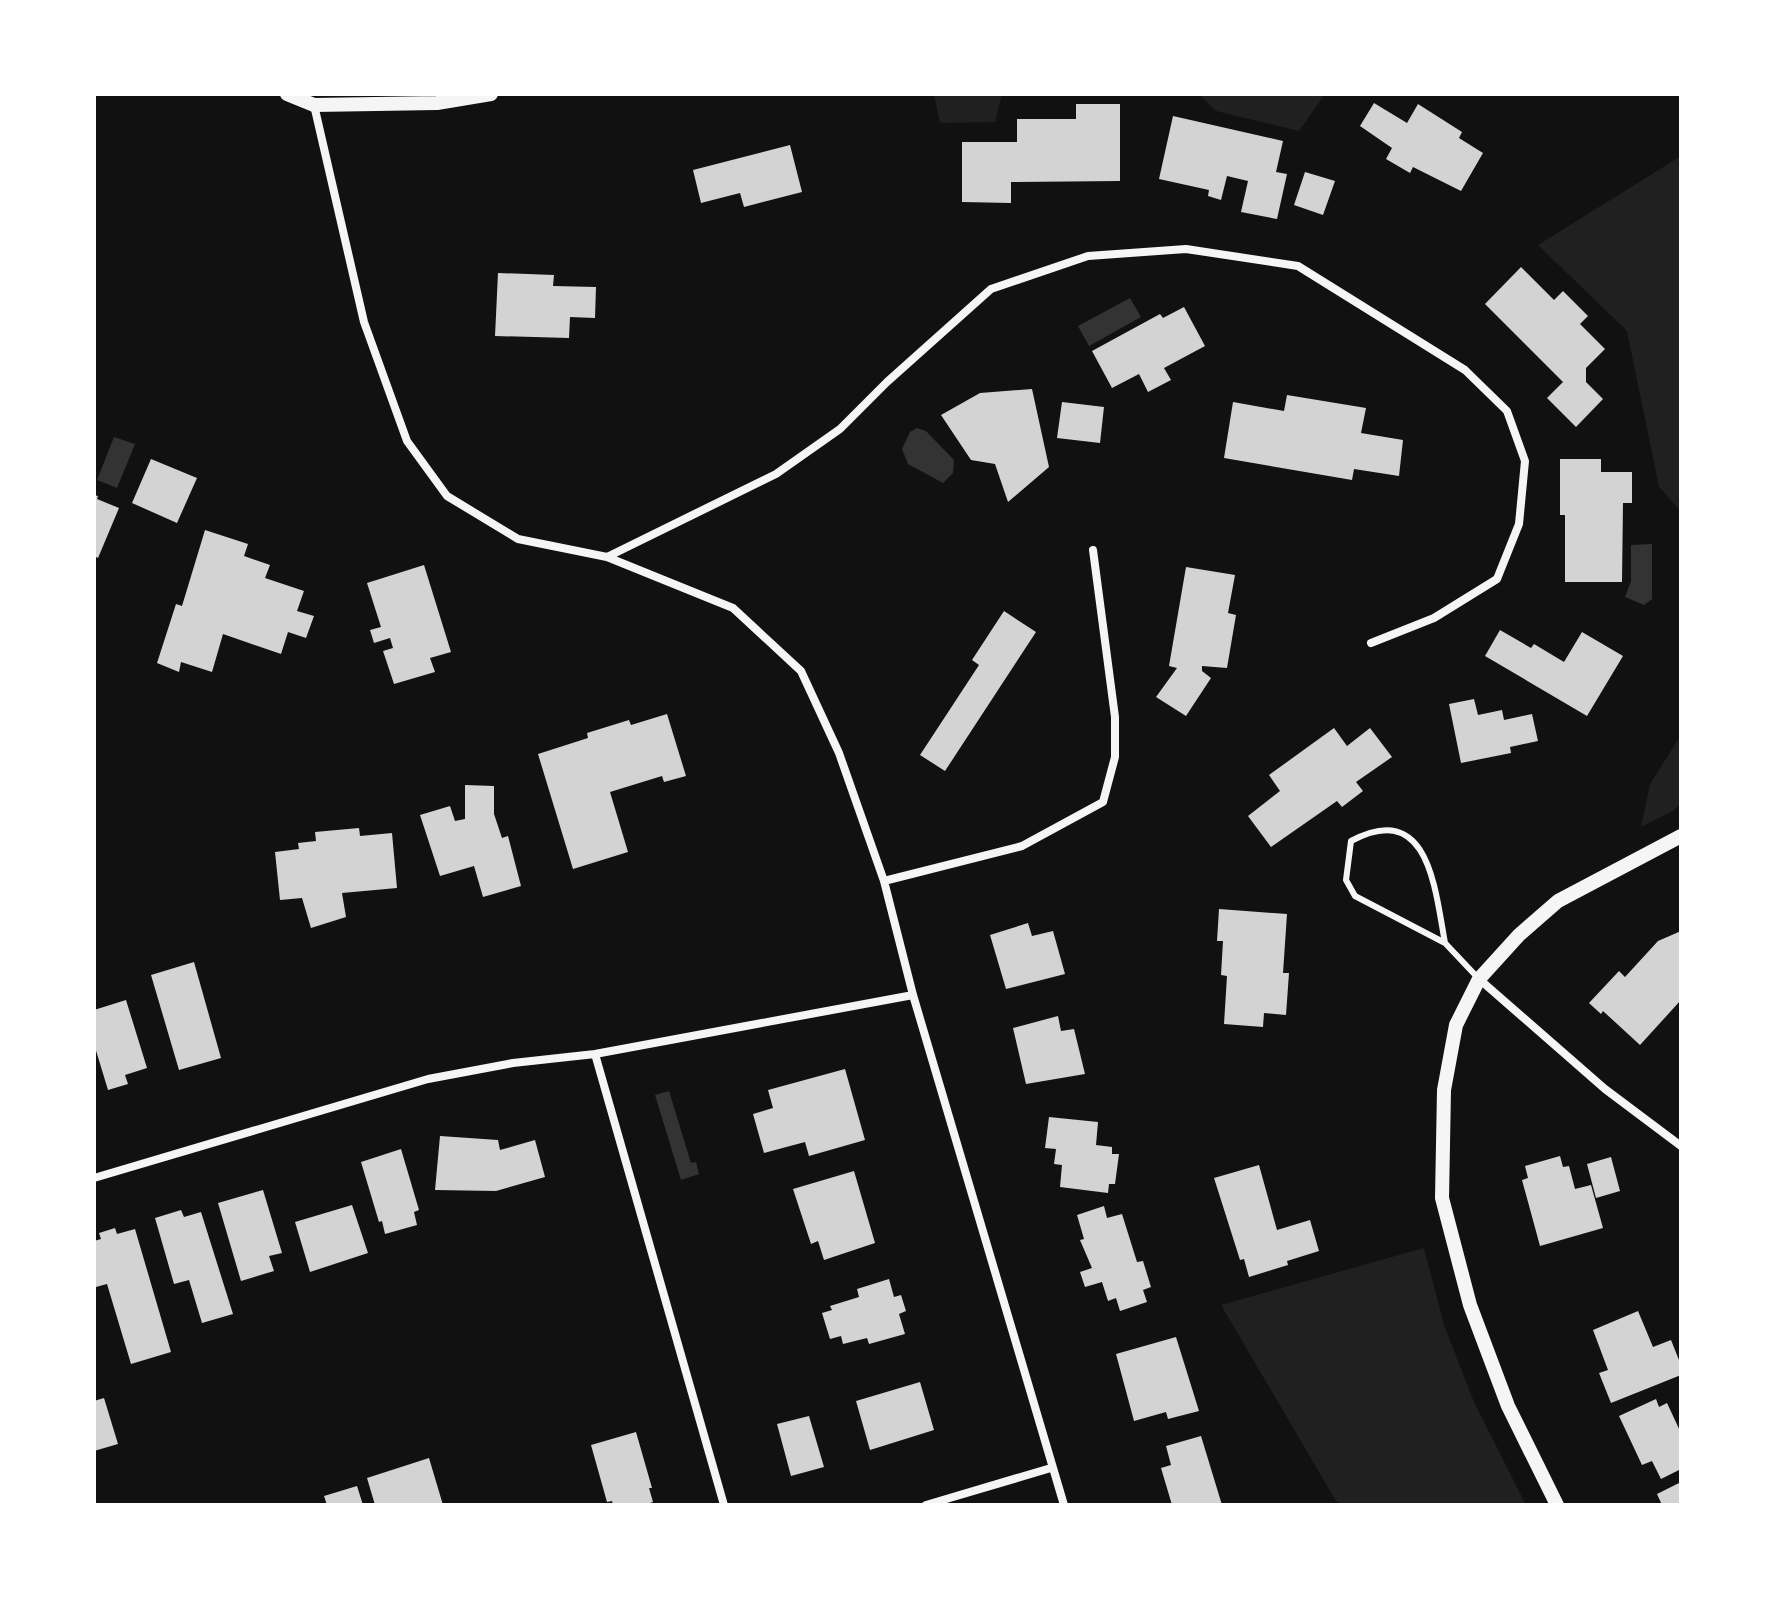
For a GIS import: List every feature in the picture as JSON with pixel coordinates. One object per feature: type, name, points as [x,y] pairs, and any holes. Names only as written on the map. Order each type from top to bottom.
[{"type":"street","points":[[287,94],[314,105],[437,103],[491,94]]},
{"type":"street","points":[[314,105],[364,322],[407,441],[447,496],[518,539],[607,557],[733,608],[801,671],[839,753],[884,881],[913,995],[1064,1505]]},
{"type":"street","points":[[607,557],[776,474],[840,429],[887,382],[991,289],[1088,256],[1186,249],[1298,266],[1465,370],[1507,411],[1525,461],[1519,524],[1497,579],[1434,618],[1371,643]]},
{"type":"street","points":[[884,881],[1022,846],[1103,802],[1115,757],[1115,717],[1093,550]]},
{"type":"street","points":[[1557,1505],[1508,1406],[1470,1305],[1442,1198],[1444,1090],[1456,1025],[1479,979],[1519,935],[1558,901],[1681,836]]},
{"type":"street","points":[[1479,979],[1605,1089],[1681,1146]]},
{"type":"street","points":[[94,1178],[428,1079],[513,1063],[595,1054],[913,995]]},
{"type":"street","points":[[595,1054],[724,1505]]},
{"type":"street","points":[[926,1505],[1051,1468]]},
{"type":"lane","points":[[1445,943],[1430,871],[1412,838],[1382,828],[1351,841],[1346,880],[1355,896],[1445,943],[1479,979]]},
{"type":"shaded area","points":[[934,94],[1002,94],[995,122],[940,123]]},
{"type":"shaded area","points":[[1199,94],[1325,94],[1299,131],[1216,111]]},
{"type":"shaded area","points":[[1681,156],[1681,512],[1659,487],[1627,331],[1538,245]]},
{"type":"shaded area","points":[[1130,298],[1141,317],[1089,346],[1078,326]]},
{"type":"shaded area","points":[[917,428],[926,431],[954,460],[953,473],[943,483],[908,464],[902,449],[910,432]]},
{"type":"shaded area","points":[[114,437],[135,444],[117,488],[97,480]]},
{"type":"shaded area","points":[[1652,544],[1652,599],[1644,605],[1625,597],[1631,581],[1631,545]]},
{"type":"shaded area","points":[[1681,735],[1681,803],[1673,811],[1641,827],[1650,784]]},
{"type":"shaded area","points":[[669,1091],[691,1163],[696,1162],[699,1174],[681,1180],[655,1095]]},
{"type":"shaded area","points":[[1424,1248],[1444,1325],[1474,1402],[1526,1505],[1344,1505],[1336,1501],[1221,1305]]},
{"type":"building","points":[[1374,103],[1407,123],[1418,104],[1462,132],[1459,138],[1483,153],[1461,191],[1413,167],[1410,173],[1386,159],[1392,148],[1360,126]]},
{"type":"building","points":[[1076,104],[1120,104],[1120,181],[1011,182],[1011,203],[962,202],[962,142],[1017,142],[1017,119],[1076,119]]},
{"type":"building","points":[[1173,116],[1283,141],[1276,172],[1287,174],[1277,219],[1241,212],[1248,181],[1227,176],[1221,200],[1208,196],[1209,190],[1159,179]]},
{"type":"building","points":[[790,145],[802,192],[744,207],[740,193],[701,203],[693,170]]},
{"type":"building","points":[[1305,172],[1335,181],[1323,215],[1294,205]]},
{"type":"building","points":[[1521,267],[1554,300],[1563,291],[1588,316],[1580,324],[1605,349],[1586,368],[1586,382],[1603,399],[1576,427],[1547,398],[1563,382],[1485,304]]},
{"type":"building","points":[[498,273],[554,275],[553,286],[596,287],[595,318],[570,317],[569,338],[495,336]]},
{"type":"building","points":[[1184,307],[1205,346],[1164,368],[1171,380],[1148,392],[1139,374],[1112,388],[1092,351],[1160,314],[1163,318]]},
{"type":"building","points":[[1032,389],[1049,467],[1008,502],[995,464],[971,460],[941,415],[980,393]]},
{"type":"building","points":[[1287,395],[1366,408],[1361,433],[1403,440],[1399,476],[1354,469],[1352,480],[1224,458],[1233,402],[1284,411]]},
{"type":"building","points":[[1062,402],[1104,407],[1100,443],[1057,438]]},
{"type":"building","points":[[151,459],[197,478],[177,523],[132,503]]},
{"type":"building","points":[[1560,459],[1601,459],[1601,472],[1632,472],[1632,503],[1623,503],[1622,582],[1565,582],[1565,515],[1560,515]]},
{"type":"building","points":[[94,495],[119,508],[98,558],[94,556]]},
{"type":"building","points":[[205,530],[248,544],[244,556],[270,565],[265,578],[304,591],[297,611],[314,616],[306,638],[288,632],[281,654],[223,634],[212,672],[181,662],[179,672],[157,663],[176,604],[182,606]]},
{"type":"building","points":[[424,565],[451,652],[430,658],[435,672],[394,684],[383,651],[393,648],[390,638],[374,643],[370,630],[381,627],[367,583]]},
{"type":"building","points":[[1186,567],[1235,575],[1228,613],[1236,615],[1227,668],[1202,666],[1202,671],[1211,678],[1186,716],[1156,697],[1177,668],[1169,666]]},
{"type":"building","points":[[1004,611],[1036,632],[945,771],[920,755],[979,665],[972,660]]},
{"type":"building","points":[[1500,630],[1531,648],[1534,644],[1564,662],[1582,632],[1623,656],[1587,716],[1485,656]]},
{"type":"building","points":[[1474,699],[1478,715],[1502,710],[1504,720],[1532,714],[1538,741],[1510,747],[1511,753],[1461,763],[1449,704]]},
{"type":"building","points":[[667,714],[686,776],[664,782],[662,776],[610,792],[628,852],[573,869],[538,754],[588,738],[587,733],[629,720],[631,725]]},
{"type":"building","points":[[1334,728],[1347,746],[1370,728],[1392,757],[1356,782],[1363,791],[1342,807],[1337,801],[1271,847],[1248,816],[1280,791],[1269,775]]},
{"type":"building","points":[[465,785],[494,786],[494,814],[502,838],[508,836],[521,886],[483,897],[474,866],[440,876],[420,815],[450,806],[455,821],[465,819]]},
{"type":"building","points":[[359,828],[360,836],[392,833],[397,888],[342,893],[346,917],[311,928],[302,898],[280,900],[275,852],[299,849],[298,843],[316,841],[315,832]]},
{"type":"building","points":[[1219,909],[1287,914],[1283,973],[1289,973],[1286,1015],[1264,1013],[1263,1027],[1224,1024],[1227,976],[1221,975],[1223,941],[1217,941]]},
{"type":"building","points":[[1028,923],[1032,936],[1053,931],[1065,974],[1006,989],[990,935]]},
{"type":"building","points":[[1681,931],[1681,1000],[1640,1045],[1603,1011],[1601,1014],[1589,1003],[1619,971],[1625,977],[1658,941]]},
{"type":"building","points":[[194,962],[221,1058],[179,1070],[151,975]]},
{"type":"building","points":[[126,1000],[147,1068],[125,1075],[128,1084],[108,1090],[94,1044],[94,1010]]},
{"type":"building","points":[[1058,1016],[1061,1031],[1074,1029],[1085,1074],[1026,1084],[1013,1028]]},
{"type":"building","points":[[845,1069],[865,1140],[809,1156],[805,1142],[764,1153],[753,1114],[773,1108],[768,1090]]},
{"type":"building","points":[[1049,1117],[1098,1122],[1096,1145],[1112,1147],[1112,1154],[1119,1154],[1115,1184],[1109,1184],[1108,1193],[1060,1187],[1062,1165],[1054,1164],[1056,1149],[1045,1148]]},
{"type":"building","points":[[440,1136],[498,1140],[500,1150],[535,1140],[545,1177],[496,1191],[435,1190]]},
{"type":"building","points":[[401,1149],[419,1210],[414,1212],[417,1225],[385,1234],[361,1162]]},
{"type":"building","points":[[1560,1156],[1563,1167],[1569,1166],[1575,1189],[1591,1185],[1603,1228],[1540,1246],[1522,1180],[1528,1178],[1525,1166]]},
{"type":"building","points":[[1611,1157],[1620,1191],[1596,1198],[1587,1164]]},
{"type":"building","points":[[1259,1165],[1277,1230],[1310,1220],[1319,1251],[1249,1277],[1244,1259],[1240,1260],[1214,1178]]},
{"type":"building","points":[[854,1171],[875,1243],[824,1260],[818,1241],[811,1244],[793,1189]]},
{"type":"building","points":[[263,1190],[282,1253],[269,1256],[274,1271],[241,1281],[218,1203]]},
{"type":"building","points":[[352,1205],[368,1253],[310,1272],[295,1222]]},
{"type":"building","points":[[1104,1206],[1107,1218],[1122,1214],[1137,1262],[1143,1261],[1151,1287],[1143,1290],[1147,1302],[1120,1311],[1116,1298],[1108,1301],[1102,1282],[1085,1287],[1080,1272],[1092,1268],[1080,1240],[1084,1239],[1077,1215]]},
{"type":"building","points":[[181,1210],[184,1217],[201,1212],[233,1314],[202,1323],[189,1280],[174,1284],[155,1218]]},
{"type":"building","points":[[115,1228],[117,1234],[135,1229],[171,1352],[131,1364],[107,1284],[96,1287],[94,1281],[94,1241],[101,1239],[99,1233]]},
{"type":"building","points":[[889,1279],[894,1297],[901,1295],[906,1311],[899,1314],[905,1334],[869,1344],[867,1338],[843,1344],[841,1336],[830,1339],[822,1313],[832,1310],[830,1306],[859,1297],[857,1289]]},
{"type":"building","points":[[1638,1311],[1653,1347],[1671,1340],[1681,1365],[1681,1375],[1611,1403],[1599,1373],[1608,1370],[1593,1330]]},
{"type":"building","points":[[1176,1337],[1199,1411],[1168,1419],[1166,1412],[1134,1421],[1116,1354]]},
{"type":"building","points":[[920,1382],[934,1430],[870,1450],[856,1401]]},
{"type":"building","points":[[104,1398],[118,1444],[94,1451],[94,1401]]},
{"type":"building","points":[[1656,1399],[1659,1407],[1667,1403],[1681,1433],[1681,1469],[1661,1479],[1652,1461],[1642,1465],[1619,1416]]},
{"type":"building","points":[[809,1416],[824,1467],[791,1476],[777,1424]]},
{"type":"building","points":[[636,1432],[653,1502],[613,1505],[612,1501],[607,1502],[591,1445]]},
{"type":"building","points":[[1201,1436],[1222,1505],[1172,1505],[1161,1468],[1171,1465],[1166,1446]]},
{"type":"building","points":[[429,1458],[443,1505],[375,1505],[367,1478]]},
{"type":"building","points":[[1681,1482],[1681,1505],[1662,1505],[1657,1494]]},
{"type":"building","points":[[357,1486],[363,1505],[327,1505],[324,1496]]}]
